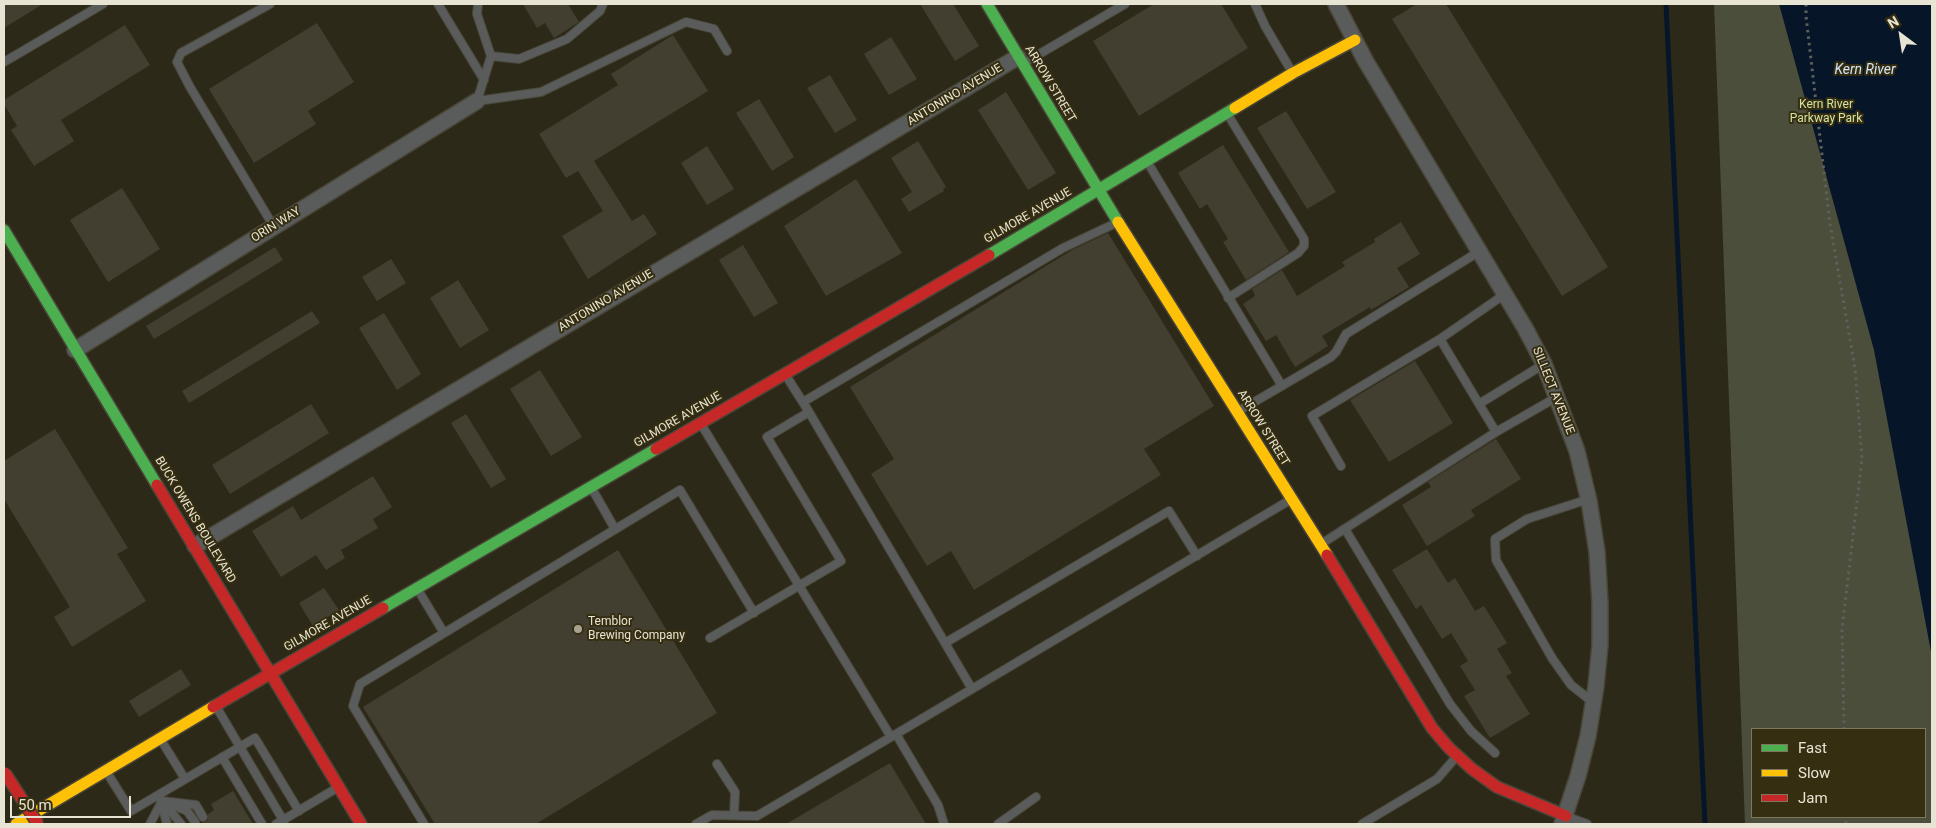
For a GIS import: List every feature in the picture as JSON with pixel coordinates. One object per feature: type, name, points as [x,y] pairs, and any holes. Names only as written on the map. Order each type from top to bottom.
[{"type":"main road","name":"ARROW STREET","points":[[987,4],[1098,191],[1320,544],[1432,728],[1457,756],[1497,787],[1564,820]]},
{"type":"main road","name":"GILMORE AVENUE","points":[[16,824],[271,672],[1098,191],[1293,73],[1355,40]]},
{"type":"main road","name":"BUCK OWENS BOULEVARD","points":[[4,230],[361,824]]},
{"type":"main road","points":[[5,773],[38,824]]},
{"type":"street","name":"SILLECT AVENUE","points":[[1336,4],[1355,40],[1480,251],[1544,364],[1577,451],[1597,552],[1600,644],[1594,703],[1584,752],[1564,820]]},
{"type":"street","name":"ANTONINO AVENUE","points":[[195,546],[1020,61]]},
{"type":"street","name":"ORIN WAY","points":[[75,350],[477,101]]},
{"type":"lane","points":[[4,62],[103,4]]},
{"type":"lane","points":[[270,4],[181,53],[176,62],[274,227]]},
{"type":"lane","points":[[438,4],[484,80]]},
{"type":"lane","points":[[478,4],[477,14],[491,56],[477,101],[541,92],[686,22],[714,29],[727,51]]},
{"type":"lane","points":[[491,56],[519,60],[567,39],[600,10],[603,4]]},
{"type":"lane","points":[[1020,61],[1125,4]]},
{"type":"lane","points":[[1255,4],[1265,26],[1293,73]]},
{"type":"lane","points":[[1227,112],[1304,239],[1304,246],[1298,253],[1228,298]]},
{"type":"lane","points":[[1147,160],[1282,386]]},
{"type":"lane","points":[[803,402],[1063,248],[1118,222]]},
{"type":"lane","points":[[1237,412],[1331,357],[1346,334],[1480,251]]},
{"type":"lane","points":[[1341,466],[1312,416],[1440,339],[1505,294]]},
{"type":"lane","points":[[1440,339],[1496,432]]},
{"type":"lane","points":[[1480,404],[1544,364]]},
{"type":"lane","points":[[785,373],[972,689]]},
{"type":"lane","points":[[1320,544],[1345,530],[1496,432],[1557,397]]},
{"type":"lane","points":[[710,638],[841,561],[766,437],[809,412]]},
{"type":"lane","points":[[700,422],[799,586],[938,805],[944,824]]},
{"type":"lane","points":[[591,486],[615,529]]},
{"type":"lane","points":[[424,824],[353,706],[360,684],[680,490],[754,612]]},
{"type":"lane","points":[[696,824],[707,822],[712,815],[757,816],[1292,499]]},
{"type":"lane","points":[[1588,499],[1527,519],[1495,538],[1496,560],[1552,658],[1571,685],[1594,703]]},
{"type":"lane","points":[[944,643],[1169,511],[1196,556]]},
{"type":"lane","points":[[1345,530],[1450,704],[1471,731],[1495,753]]},
{"type":"lane","points":[[416,588],[444,633]]},
{"type":"lane","points":[[216,706],[281,823],[339,787]]},
{"type":"lane","points":[[106,771],[131,811],[160,797],[185,779],[255,738],[298,811]]},
{"type":"lane","points":[[160,739],[185,779]]},
{"type":"lane","points":[[1362,824],[1437,779],[1457,756]]},
{"type":"lane","points":[[222,757],[262,824]]},
{"type":"lane","points":[[717,764],[735,792],[734,815]]},
{"type":"lane","points":[[160,797],[196,805],[203,817]]},
{"type":"lane","points":[[160,797],[187,811],[195,822]]},
{"type":"lane","points":[[150,824],[160,797]]},
{"type":"lane","points":[[155,824],[160,797]]},
{"type":"lane","points":[[160,797],[167,824]]},
{"type":"lane","points":[[160,797],[181,824]]},
{"type":"lane","points":[[998,824],[1036,797]]},
{"type":"lane","points":[[757,816],[761,824]]},
{"type":"lane","points":[[1564,820],[1588,824]]},
{"type":"path","points":[[1806,4],[1830,224],[1855,368],[1862,459],[1842,629],[1844,728]]},
{"type":"green space","name":"Kern River Parkway Park","points":[[1714,4],[1932,4],[1932,824],[1745,824]]},
{"type":"water","name":"Kern River","points":[[1779,4],[1932,4],[1932,657],[1874,350]]},
{"type":"building","points":[[4,4],[43,4],[4,28]]},
{"type":"building","points":[[523,4],[568,4],[579,22],[554,38],[545,23],[537,28]]},
{"type":"building","points":[[920,4],[953,4],[979,46],[955,61]]},
{"type":"building","points":[[1154,4],[1221,4],[1248,48],[1139,116],[1093,41]]},
{"type":"building","points":[[1417,4],[1446,4],[1608,267],[1562,296],[1392,19]]},
{"type":"building","points":[[317,23],[354,82],[308,111],[316,124],[254,163],[209,89]]},
{"type":"building","points":[[125,25],[150,65],[61,120],[74,141],[34,166],[11,130],[17,126],[4,104],[4,100]]},
{"type":"building","points":[[673,35],[708,91],[594,161],[632,221],[644,214],[657,234],[588,279],[562,236],[603,211],[578,171],[566,178],[539,134],[618,85],[611,74]]},
{"type":"building","points":[[891,37],[917,79],[889,95],[864,54]]},
{"type":"building","points":[[830,75],[857,120],[835,133],[807,88]]},
{"type":"building","points":[[1006,92],[1056,173],[1028,190],[978,110]]},
{"type":"building","points":[[759,99],[794,157],[772,171],[736,113]]},
{"type":"building","points":[[1286,111],[1336,192],[1307,209],[1257,128]]},
{"type":"building","points":[[918,141],[946,187],[943,189],[944,191],[909,212],[901,199],[912,192],[891,158]]},
{"type":"building","points":[[1223,145],[1289,252],[1246,280],[1223,242],[1228,239],[1207,204],[1200,209],[1178,173]]},
{"type":"building","points":[[707,146],[734,189],[707,205],[681,163]]},
{"type":"building","points":[[856,179],[902,253],[826,296],[784,226]]},
{"type":"building","points":[[122,188],[160,249],[108,282],[70,220]]},
{"type":"building","points":[[1401,222],[1420,254],[1397,268],[1409,287],[1371,310],[1370,307],[1322,336],[1328,346],[1295,367],[1276,335],[1266,341],[1243,304],[1255,296],[1252,289],[1282,270],[1297,296],[1345,266],[1342,262],[1375,242],[1374,239]]},
{"type":"building","points":[[1108,233],[1214,406],[1144,449],[1161,475],[974,590],[951,551],[927,566],[871,474],[894,459],[850,387],[1072,250]]},
{"type":"building","points":[[743,245],[778,303],[754,317],[719,260]]},
{"type":"building","points":[[275,247],[283,260],[154,339],[146,326]]},
{"type":"building","points":[[391,259],[406,283],[377,301],[362,277]]},
{"type":"building","points":[[458,280],[489,330],[460,348],[430,298]]},
{"type":"building","points":[[312,311],[320,323],[189,403],[182,391]]},
{"type":"building","points":[[384,313],[421,374],[397,390],[359,328]]},
{"type":"building","points":[[1415,361],[1453,423],[1389,462],[1350,400]]},
{"type":"building","points":[[540,370],[582,437],[551,456],[510,389]]},
{"type":"building","points":[[311,404],[329,433],[230,494],[212,465]]},
{"type":"building","points":[[466,414],[506,479],[491,488],[451,423]]},
{"type":"building","points":[[55,429],[128,548],[117,554],[146,601],[72,647],[54,617],[70,607],[4,499],[4,461]]},
{"type":"building","points":[[1496,439],[1521,479],[1471,510],[1475,516],[1427,546],[1402,505],[1431,487],[1428,482]]},
{"type":"building","points":[[373,476],[392,507],[373,519],[378,528],[341,550],[345,558],[326,570],[316,555],[281,577],[252,531],[293,506],[301,520]]},
{"type":"building","points":[[1427,549],[1448,583],[1455,578],[1475,611],[1484,606],[1507,643],[1497,649],[1512,673],[1506,676],[1530,714],[1490,738],[1464,696],[1475,690],[1460,666],[1468,661],[1451,633],[1442,639],[1421,605],[1416,609],[1392,570]]},
{"type":"building","name":"Temblor Brewing Company","points":[[618,550],[717,713],[536,824],[435,824],[363,707]]},
{"type":"building","points":[[324,588],[339,610],[313,626],[299,603]]},
{"type":"building","points":[[181,669],[191,685],[139,717],[129,701]]},
{"type":"building","points":[[890,763],[926,824],[786,824]]},
{"type":"building","points":[[233,791],[253,824],[200,824],[208,820],[208,814],[214,810],[211,804]]},
{"type":"waterway","points":[[1666,4],[1705,824]]},
{"type":"traffic: fast","points":[[987,4],[1118,222]]},
{"type":"traffic: fast","points":[[989,255],[1235,108]]},
{"type":"traffic: fast","points":[[4,230],[157,485]]},
{"type":"traffic: fast","points":[[383,608],[656,449]]},
{"type":"traffic: slow","points":[[1235,108],[1293,73],[1355,40]]},
{"type":"traffic: slow","points":[[1118,222],[1327,555]]},
{"type":"traffic: slow","points":[[16,824],[213,707]]},
{"type":"traffic: jam","points":[[656,449],[989,255]]},
{"type":"traffic: jam","points":[[157,485],[361,824]]},
{"type":"traffic: jam","points":[[1327,555],[1432,728],[1449,748],[1472,769],[1497,787],[1566,816]]},
{"type":"traffic: jam","points":[[213,707],[383,608]]},
{"type":"traffic: jam","points":[[5,773],[38,824]]},
{"type":"place","name":"Temblor Brewing Company","points":[[578,629]]}]
